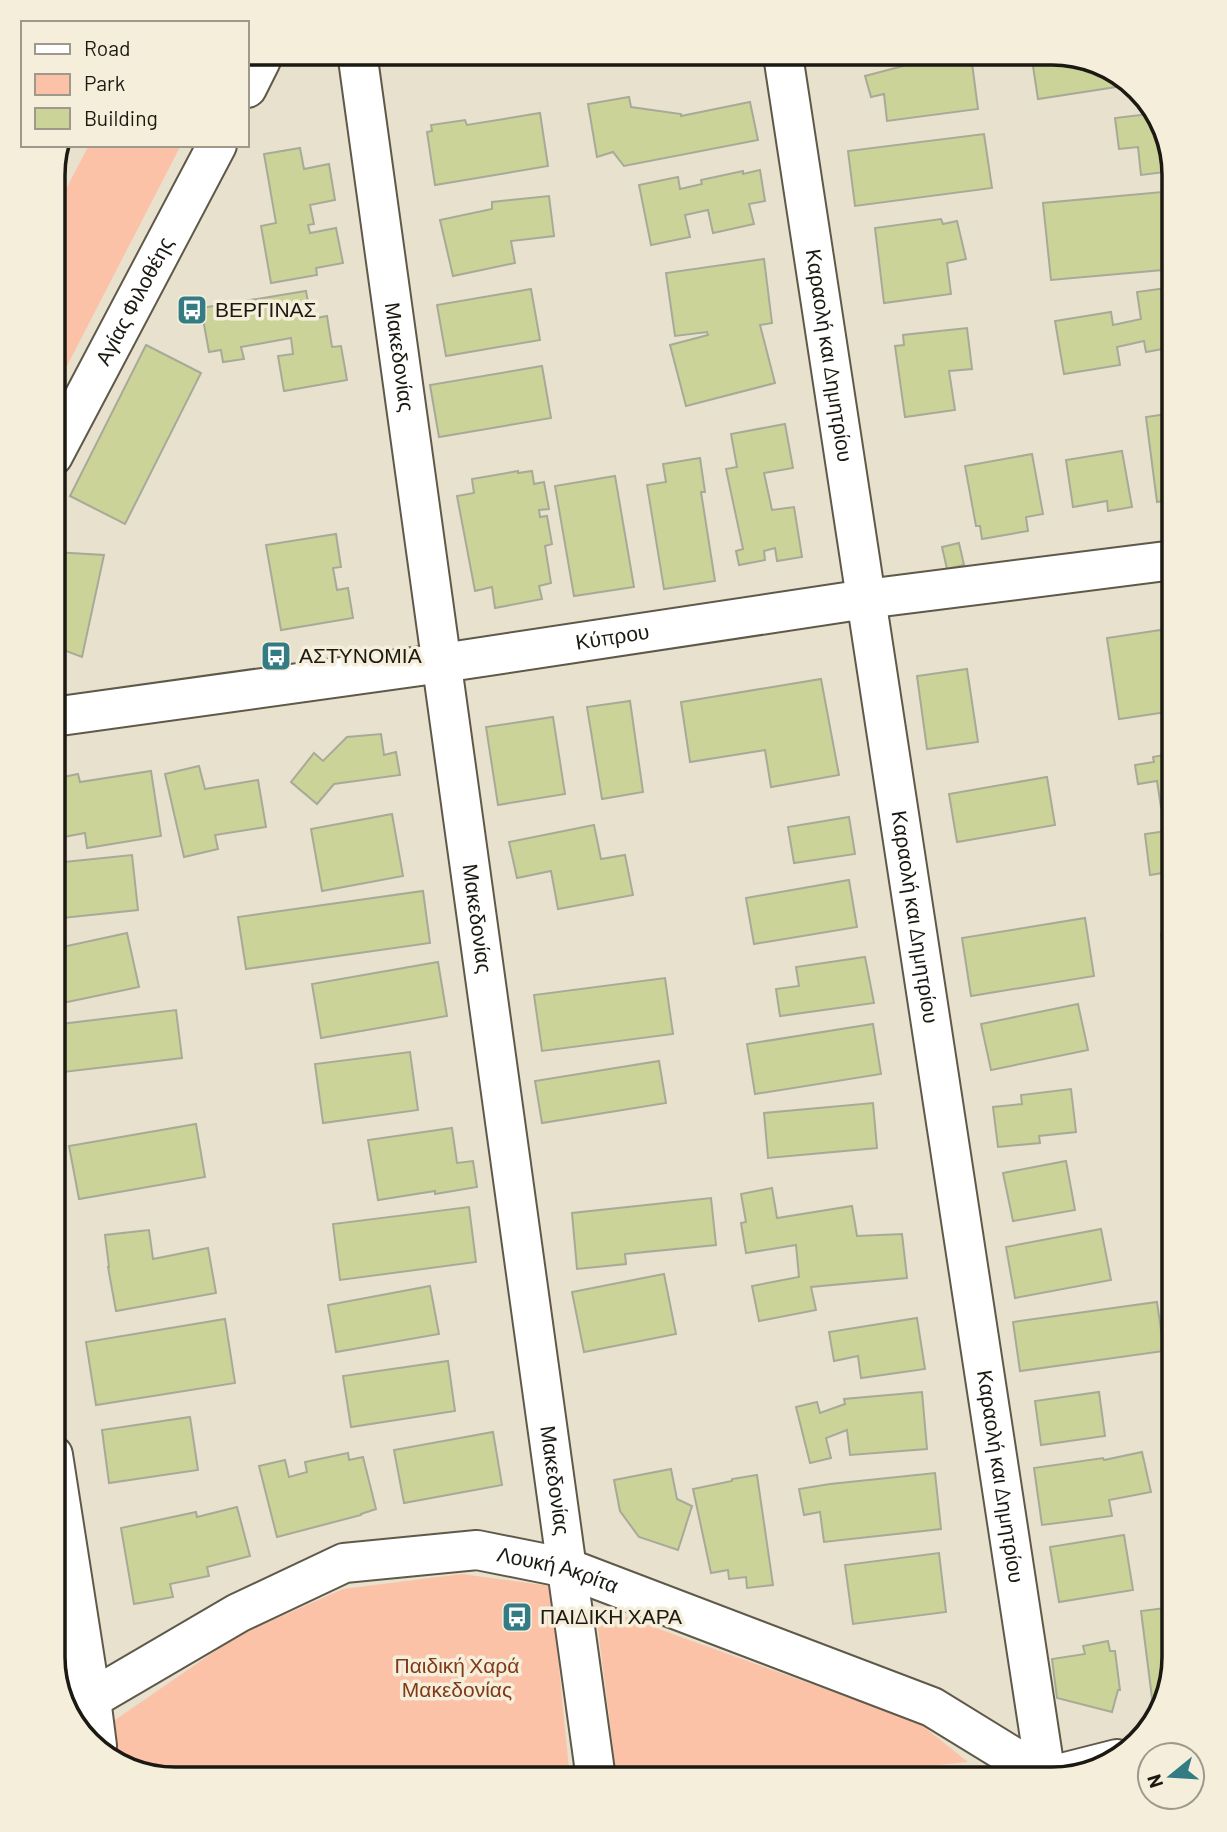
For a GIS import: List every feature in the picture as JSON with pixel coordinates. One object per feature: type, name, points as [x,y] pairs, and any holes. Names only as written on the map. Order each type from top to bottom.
[{"type":"street","points":[[248,86],[258,65]]},
{"type":"street","name":"Μακεδονίας","points":[[359,65],[594,1767]]},
{"type":"street","name":"Καραολή και Δημητρίου","points":[[785,65],[866,599],[1032,1767]]},
{"type":"street","name":"Αγίας Φιλοθέης","points":[[65,433],[215,147]]},
{"type":"street","name":"Κύπρου","points":[[65,715],[442,663],[866,599],[1162,562]]},
{"type":"street","name":"Λουκή Ακρίτα","points":[[81,1710],[238,1613],[344,1563],[477,1550],[567,1568],[932,1707],[1018,1767]]},
{"type":"street","points":[[65,1569],[81,1710]]},
{"type":"green space","points":[[88,147],[180,147],[65,370],[65,191]]},
{"type":"green space","name":"Παιδική Χαρά Μακεδονίας","points":[[462,1574],[551,1586],[569,1767],[167,1767],[139,1761],[115,1749],[112,1722],[237,1636],[343,1589]]},
{"type":"green space","points":[[595,1606],[919,1723],[968,1762],[918,1767],[615,1767]]},
{"type":"building","points":[[907,65],[972,65],[978,109],[887,121],[884,94],[871,97],[865,76]]},
{"type":"building","points":[[1033,65],[1081,68],[1118,87],[1038,99]]},
{"type":"building","points":[[629,97],[631,107],[681,116],[750,102],[758,140],[624,166],[613,152],[597,157],[588,104]]},
{"type":"building","points":[[540,113],[548,166],[435,185],[427,132],[432,131],[431,125],[465,120],[467,125]]},
{"type":"building","points":[[1144,115],[1159,146],[1162,172],[1141,175],[1138,147],[1119,149],[1115,118]]},
{"type":"building","points":[[984,134],[992,188],[855,206],[848,151]]},
{"type":"building","points":[[300,148],[304,169],[329,164],[335,200],[310,205],[314,224],[308,225],[310,233],[336,228],[343,263],[316,268],[317,275],[271,283],[261,226],[276,223],[264,154]]},
{"type":"building","points":[[760,170],[765,201],[749,204],[754,224],[713,233],[708,210],[685,215],[690,237],[651,245],[639,185],[678,177],[680,189],[702,184],[701,180]]},
{"type":"building","points":[[1162,192],[1162,270],[1051,280],[1043,203]]},
{"type":"building","points":[[549,196],[554,236],[511,241],[515,263],[453,276],[440,220],[492,209],[492,202]]},
{"type":"building","points":[[941,219],[943,224],[957,221],[966,259],[947,263],[951,294],[884,303],[875,228]]},
{"type":"building","points":[[764,259],[772,323],[760,325],[775,383],[686,406],[670,345],[708,335],[707,332],[675,336],[666,273]]},
{"type":"building","points":[[531,289],[540,340],[446,356],[437,305]]},
{"type":"building","points":[[1162,289],[1162,349],[1146,352],[1144,341],[1117,347],[1120,365],[1064,374],[1055,321],[1111,312],[1113,325],[1141,319],[1137,292]]},
{"type":"building","points":[[306,291],[311,319],[327,316],[332,347],[341,346],[347,380],[284,391],[278,356],[293,354],[291,338],[241,347],[244,359],[223,362],[221,350],[209,352],[201,308]]},
{"type":"building","points":[[967,328],[972,369],[949,371],[955,410],[905,417],[895,346],[904,345],[903,335]]},
{"type":"building","points":[[146,345],[201,373],[125,524],[70,496]]},
{"type":"building","points":[[542,366],[551,418],[439,437],[430,385]]},
{"type":"building","points":[[1162,415],[1162,501],[1157,502],[1146,417]]},
{"type":"building","points":[[785,424],[793,468],[764,473],[772,510],[794,507],[802,557],[777,561],[775,548],[764,551],[765,560],[739,565],[736,551],[743,549],[726,469],[737,467],[731,434]]},
{"type":"building","points":[[1122,451],[1132,507],[1108,511],[1107,501],[1073,507],[1066,460]]},
{"type":"building","points":[[1032,454],[1043,514],[1026,517],[1028,531],[982,539],[980,526],[976,526],[965,466]]},
{"type":"building","points":[[700,458],[705,492],[701,492],[715,581],[664,589],[647,485],[666,482],[663,464]]},
{"type":"building","points":[[532,471],[534,484],[544,482],[549,509],[539,510],[540,517],[547,516],[552,544],[545,546],[551,583],[539,586],[542,599],[495,608],[492,587],[475,591],[457,496],[474,493],[472,479]]},
{"type":"building","points":[[615,476],[634,587],[574,596],[555,486]]},
{"type":"building","points":[[336,534],[341,567],[333,568],[337,590],[348,588],[353,618],[281,630],[266,545]]},
{"type":"building","points":[[959,543],[964,565],[947,569],[942,547]]},
{"type":"building","points":[[65,553],[104,555],[82,657],[65,651]]},
{"type":"building","points":[[1162,630],[1162,713],[1119,719],[1107,638]]},
{"type":"building","points":[[967,669],[978,742],[927,749],[917,676]]},
{"type":"building","points":[[821,679],[839,775],[771,787],[765,750],[690,762],[681,702]]},
{"type":"building","points":[[630,701],[643,792],[602,799],[587,707]]},
{"type":"building","points":[[553,717],[565,794],[498,805],[486,727]]},
{"type":"building","points":[[381,734],[384,755],[396,752],[400,775],[334,784],[317,804],[291,782],[314,753],[323,761],[347,737]]},
{"type":"building","points":[[1162,755],[1162,807],[1157,781],[1138,784],[1135,765],[1154,762],[1153,757]]},
{"type":"building","points":[[199,766],[205,789],[258,780],[266,827],[215,835],[218,849],[184,857],[165,774]]},
{"type":"building","points":[[151,771],[161,836],[87,848],[85,833],[65,837],[65,777],[78,774],[80,782]]},
{"type":"building","points":[[1047,777],[1055,825],[957,842],[949,794]]},
{"type":"building","points":[[392,814],[403,876],[322,891],[311,829]]},
{"type":"building","points":[[849,817],[855,854],[794,863],[788,827]]},
{"type":"building","points":[[594,825],[601,859],[625,855],[633,895],[558,909],[551,871],[517,878],[509,842]]},
{"type":"building","points":[[1162,832],[1162,873],[1150,875],[1145,834]]},
{"type":"building","points":[[132,855],[138,910],[65,918],[65,862]]},
{"type":"building","points":[[849,880],[857,927],[754,944],[746,898]]},
{"type":"building","points":[[423,891],[430,943],[246,969],[238,917]]},
{"type":"building","points":[[1085,918],[1094,976],[971,996],[962,938]]},
{"type":"building","points":[[127,933],[139,987],[65,1002],[65,946]]},
{"type":"building","points":[[865,957],[874,1003],[780,1016],[776,989],[799,986],[796,967]]},
{"type":"building","points":[[438,962],[447,1016],[321,1038],[312,984]]},
{"type":"building","points":[[665,978],[673,1034],[542,1051],[534,995]]},
{"type":"building","points":[[1078,1004],[1088,1050],[991,1070],[981,1024]]},
{"type":"building","points":[[176,1010],[182,1058],[65,1072],[65,1024]]},
{"type":"building","points":[[873,1024],[881,1074],[755,1094],[747,1044]]},
{"type":"building","points":[[410,1052],[418,1110],[323,1123],[315,1064]]},
{"type":"building","points":[[659,1061],[666,1103],[542,1123],[535,1081]]},
{"type":"building","points":[[1071,1089],[1076,1132],[1039,1136],[1040,1143],[998,1147],[993,1107],[1022,1104],[1021,1095]]},
{"type":"building","points":[[873,1103],[877,1148],[768,1158],[764,1113]]},
{"type":"building","points":[[196,1124],[205,1177],[79,1199],[69,1146]]},
{"type":"building","points":[[452,1128],[457,1163],[473,1161],[477,1187],[378,1200],[368,1140]]},
{"type":"building","points":[[1066,1161],[1075,1210],[1013,1221],[1003,1173]]},
{"type":"building","points":[[772,1188],[777,1218],[852,1206],[857,1236],[902,1234],[907,1278],[811,1287],[816,1310],[759,1321],[752,1286],[799,1277],[796,1245],[746,1253],[741,1223],[746,1222],[741,1194]]},
{"type":"building","points":[[711,1198],[716,1245],[625,1254],[626,1264],[577,1269],[572,1213]]},
{"type":"building","points":[[469,1207],[476,1262],[340,1280],[333,1224]]},
{"type":"building","points":[[1101,1229],[1111,1280],[1015,1298],[1006,1247]]},
{"type":"building","points":[[149,1230],[153,1259],[208,1248],[216,1293],[116,1311],[105,1235]]},
{"type":"building","points":[[664,1274],[676,1334],[584,1352],[572,1292]]},
{"type":"building","points":[[430,1286],[439,1334],[336,1352],[328,1305]]},
{"type":"building","points":[[1157,1302],[1162,1351],[1020,1371],[1013,1322]]},
{"type":"building","points":[[917,1318],[925,1369],[861,1378],[858,1356],[834,1361],[829,1332]]},
{"type":"building","points":[[225,1319],[235,1383],[96,1405],[86,1342]]},
{"type":"building","points":[[448,1361],[455,1411],[351,1427],[343,1376]]},
{"type":"building","points":[[922,1392],[927,1449],[850,1455],[847,1430],[826,1438],[831,1458],[810,1463],[796,1407],[817,1402],[820,1413],[845,1404],[844,1399]]},
{"type":"building","points":[[1099,1392],[1105,1436],[1041,1445],[1035,1401]]},
{"type":"building","points":[[190,1417],[198,1470],[109,1483],[102,1430]]},
{"type":"building","points":[[493,1432],[502,1485],[404,1503],[394,1450]]},
{"type":"building","points":[[1142,1452],[1151,1492],[1109,1500],[1112,1516],[1042,1525],[1034,1468],[1103,1458],[1104,1460]]},
{"type":"building","points":[[348,1453],[349,1460],[363,1457],[376,1509],[277,1537],[259,1466],[285,1460],[289,1477],[307,1472],[305,1462]]},
{"type":"building","points":[[671,1469],[677,1499],[692,1506],[678,1550],[639,1537],[620,1511],[614,1480]]},
{"type":"building","points":[[935,1473],[941,1529],[824,1542],[820,1512],[804,1515],[799,1489]]},
{"type":"building","points":[[757,1475],[773,1585],[747,1588],[746,1577],[729,1579],[728,1570],[711,1573],[693,1489]]},
{"type":"building","points":[[237,1507],[250,1556],[207,1567],[209,1576],[170,1584],[173,1597],[134,1604],[121,1528],[196,1512],[197,1517]]},
{"type":"building","points":[[1124,1535],[1133,1590],[1059,1602],[1050,1547]]},
{"type":"building","points":[[939,1553],[946,1612],[853,1624],[845,1565]]},
{"type":"building","points":[[1162,1608],[1161,1672],[1153,1702],[1141,1611]]},
{"type":"building","points":[[1108,1641],[1110,1651],[1115,1651],[1120,1690],[1112,1712],[1057,1698],[1052,1659],[1085,1654],[1083,1646]]},
{"type":"place","name":"ΒΕΡΓΙΝΑΣ","points":[[192,310]]},
{"type":"place","name":"ΑΣΤΥΝΟΜΙΑ","points":[[276,656]]},
{"type":"place","name":"ΠΑΙΔΙΚΗ ΧΑΡΑ","points":[[517,1617]]}]
